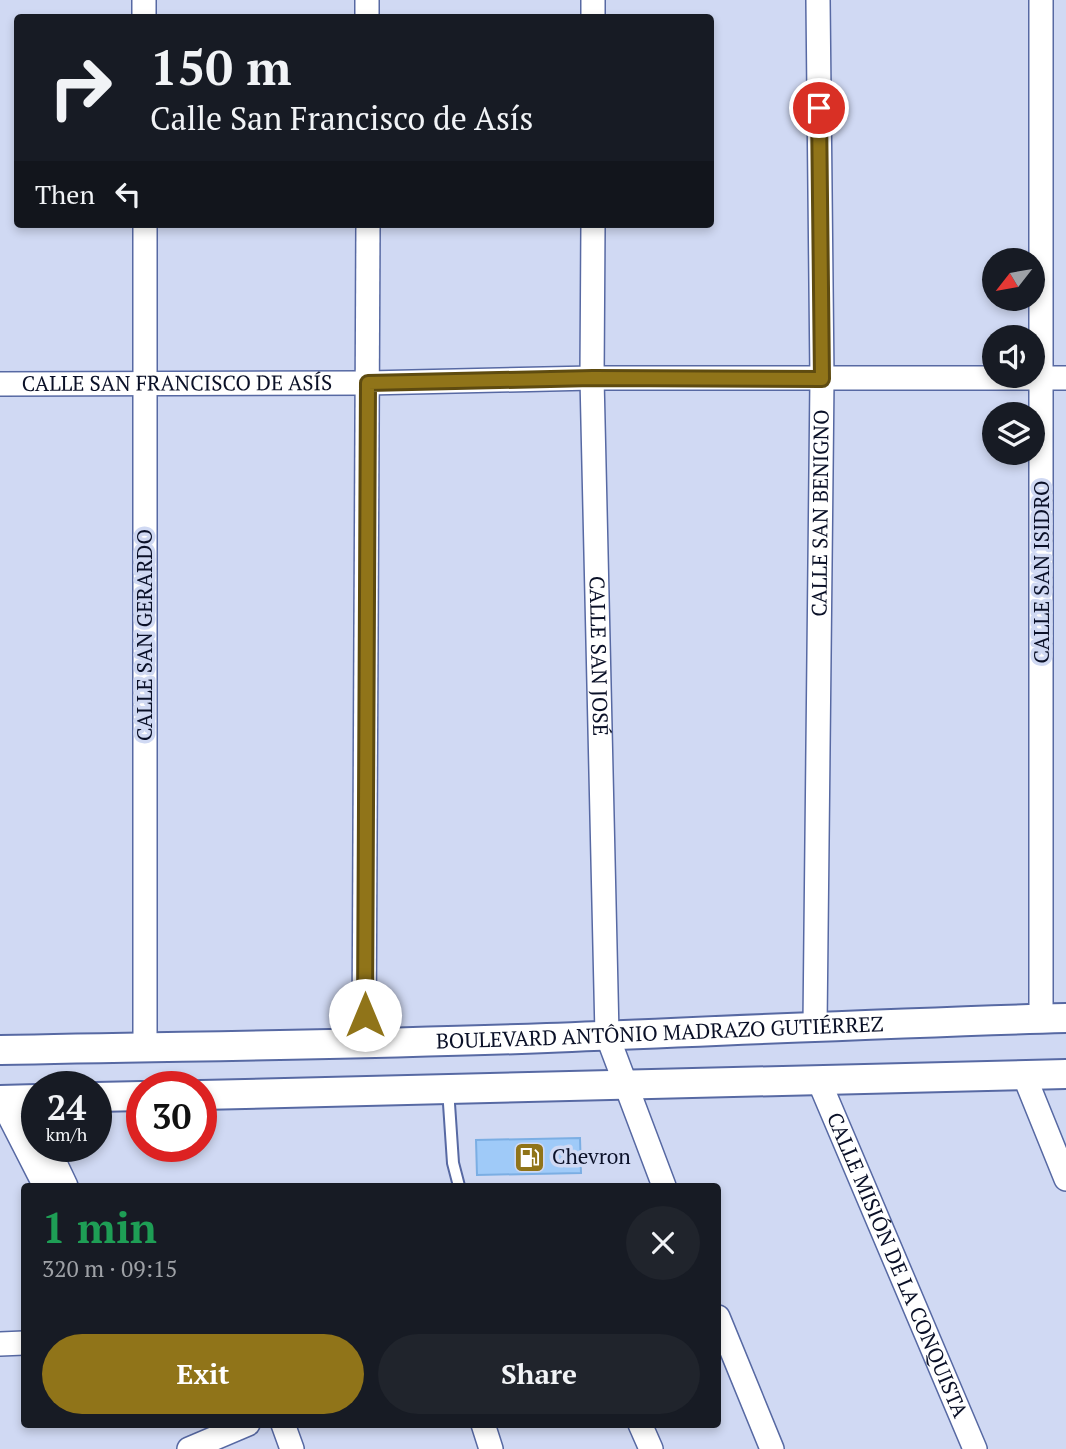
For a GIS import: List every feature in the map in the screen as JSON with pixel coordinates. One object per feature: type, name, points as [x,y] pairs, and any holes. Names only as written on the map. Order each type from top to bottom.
[{"type":"street","name":"CALLE SAN BENIGNO","points":[[815,1026],[822,379],[818,0]]},
{"type":"street","name":"CALLE SAN ISIDRO","points":[[1041,0],[1042,325]]},
{"type":"street","name":"CALLE SAN GERARDO","points":[[145,228],[145,1047]]},
{"type":"street","points":[[365,1042],[368,228]]},
{"type":"street","name":"CALLE SAN JOSÉ","points":[[593,228],[593,378],[607,1035],[663,1183]]},
{"type":"street","name":"CALLE SAN FRANCISCO DE ASÍS","points":[[0,384],[368,383],[593,378],[982,379]]},
{"type":"street","name":"CALLE SAN FRANCISCO DE ASÍS","points":[[1045,379],[1066,378]]},
{"type":"street","name":"CALLE SAN ISIDRO","points":[[1042,388],[1054,1018]]},
{"type":"street","name":"BOULEVARD ANTÔNIO MADRAZO GUTIÉRREZ","points":[[0,1050],[704,1033],[815,1026],[1054,1018]]},
{"type":"street","points":[[217,1095],[1066,1074]]},
{"type":"street","points":[[1024,1075],[1066,1179]]},
{"type":"street","name":"CALLE MISIÓN DE LA CONQUISTA","points":[[819,1081],[975,1449]]},
{"type":"street","points":[[21,1099],[0,1100],[43,1183]]},
{"type":"street","points":[[55,1162],[65,1183]]},
{"type":"street","points":[[721,1324],[772,1449]]},
{"type":"street","points":[[0,1344],[21,1343]]},
{"type":"street","points":[[189,1449],[239,1428]]},
{"type":"street","points":[[285,1428],[292,1449]]},
{"type":"street","points":[[484,1428],[491,1449]]},
{"type":"street","points":[[642,1428],[651,1449]]},
{"type":"lane","points":[[448,1089],[453,1163],[458,1183]]},
{"type":"building","name":"Chevron","points":[[580,1138],[581,1173],[477,1175],[476,1140]]},
{"type":"place","name":"Chevron","points":[[529,1157]]},
{"type":"route","points":[[365,1015],[368,383],[593,378],[822,379],[819,108]]}]
